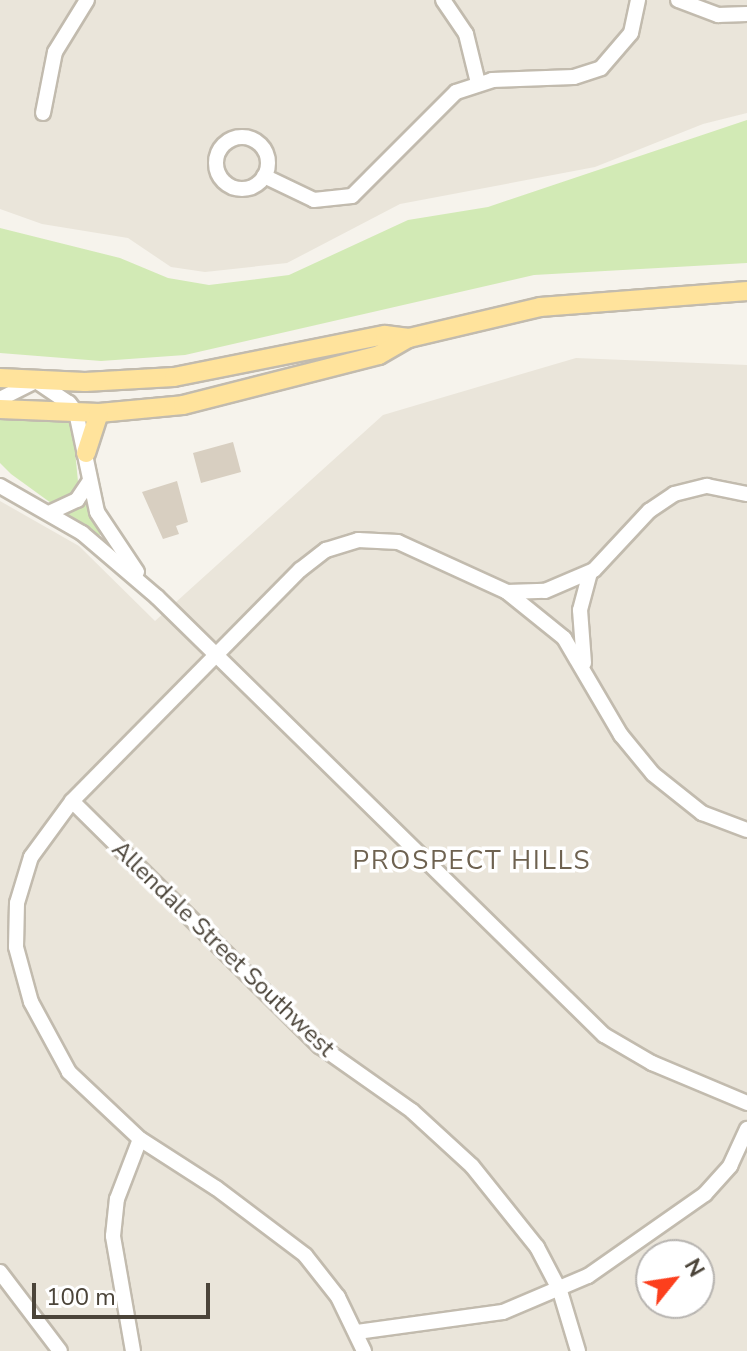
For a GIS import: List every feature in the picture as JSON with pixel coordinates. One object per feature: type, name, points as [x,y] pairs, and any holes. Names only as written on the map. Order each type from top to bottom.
[{"type":"main road","points":[[0,409],[99,413],[242,394],[379,355],[409,338],[540,307],[747,291]]},
{"type":"main road","points":[[0,378],[36,381],[174,377],[385,335],[409,338]]},
{"type":"main road","points":[[86,453],[99,413]]},
{"type":"street","points":[[43,113],[55,52],[87,0]]},
{"type":"street","points":[[443,0],[466,34],[478,83]]},
{"type":"street","points":[[264,176],[314,200],[352,196],[443,102],[478,83],[574,77],[601,68],[631,33],[638,0]]},
{"type":"street","points":[[678,0],[718,15],[747,14]]},
{"type":"street","points":[[0,399],[36,381],[59,393],[76,412],[89,482],[106,530],[157,597]]},
{"type":"street","points":[[0,475],[21,497]]},
{"type":"street","points":[[51,512],[77,500],[89,482]]},
{"type":"street","points":[[0,486],[51,512],[157,597],[583,1018],[640,1057],[747,1103]]},
{"type":"street","points":[[507,592],[545,591],[590,573],[649,511],[674,494],[707,486],[747,494]]},
{"type":"street","points":[[364,1351],[357,1332],[323,1275],[285,1238],[140,1139],[84,1090],[53,1049],[31,1002],[16,947],[23,877],[42,837],[72,801],[312,559],[358,540],[398,542],[507,592],[564,638],[586,668],[621,735],[653,774],[702,813],[747,830]]},
{"type":"street","points":[[586,668],[579,629],[590,573]]},
{"type":"street","name":"Allendale Street Southwest","points":[[72,801],[320,1046],[412,1111],[472,1166],[524,1227],[560,1291],[578,1351]]},
{"type":"street","points":[[357,1332],[471,1320],[560,1291],[616,1259],[705,1194],[730,1166],[747,1129]]},
{"type":"street","points":[[133,1351],[115,1253],[114,1215],[140,1139]]},
{"type":"street","points":[[0,1272],[60,1351]]},
{"type":"shaded area","points":[[0,0],[747,0],[747,113],[703,124],[595,167],[400,204],[287,263],[205,272],[171,267],[128,238],[42,224],[0,209]]},
{"type":"shaded area","points":[[576,358],[747,365],[747,1351],[0,1351],[0,501],[79,546],[155,621],[383,415]]},
{"type":"green space","points":[[747,120],[747,263],[534,275],[185,355],[101,361],[0,353],[0,228],[120,258],[168,278],[209,285],[289,275],[408,220],[488,207]]},
{"type":"green space","points":[[0,417],[72,420],[79,492],[51,503],[11,474],[0,463]]},
{"type":"green space","points":[[86,497],[101,534],[97,537],[65,512]]},
{"type":"building","points":[[233,442],[241,472],[201,483],[193,453]]},
{"type":"building","points":[[177,481],[188,522],[176,526],[179,534],[163,539],[142,492]]},
{"type":"district","name":"PROSPECT HILLS","points":[[472,861]]}]
